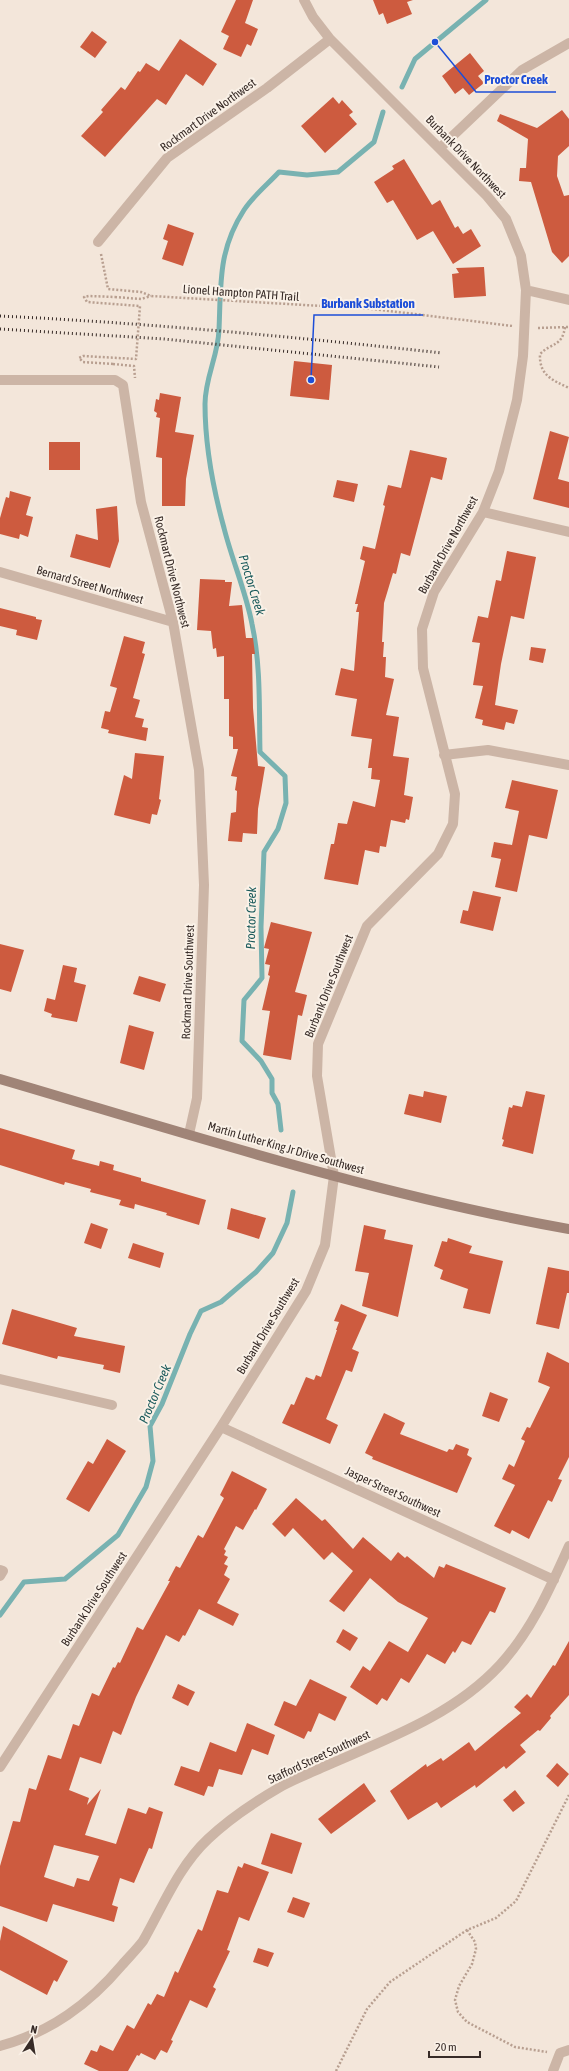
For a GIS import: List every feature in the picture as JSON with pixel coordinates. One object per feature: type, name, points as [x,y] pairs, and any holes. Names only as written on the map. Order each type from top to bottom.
[{"type":"main road","name":"Martin Luther King Jr Drive Southwest","points":[[0,1079],[334,1176],[519,1220],[569,1229]]},
{"type":"street","name":"Burbank Drive Northwest","points":[[304,0],[313,17],[330,39],[487,196],[506,219],[521,256],[526,290],[523,356],[517,400],[499,471],[483,512],[434,592],[422,629],[423,668],[455,794],[453,824]]},
{"type":"street","name":"Rockmart Drive Northwest","points":[[98,242],[167,158],[267,88],[330,39]]},
{"type":"street","points":[[440,148],[522,70],[569,43]]},
{"type":"street","points":[[526,290],[569,300]]},
{"type":"street","name":"Rockmart Drive Northwest","points":[[0,380],[114,380],[123,386],[141,502],[173,622],[199,770],[202,829]]},
{"type":"street","points":[[483,512],[569,532]]},
{"type":"street","name":"Bernard Street Northwest","points":[[0,572],[173,622]]},
{"type":"street","points":[[444,755],[488,750],[569,765]]},
{"type":"street","name":"Burbank Drive Southwest","points":[[0,1767],[221,1427],[306,1291],[325,1245],[334,1176],[317,1076],[318,1044],[367,926],[438,854],[453,824]]},
{"type":"street","name":"Rockmart Drive Southwest","points":[[189,1134],[197,1098],[204,885],[202,829]]},
{"type":"street","points":[[0,1379],[112,1405]]},
{"type":"street","name":"Jasper Street Southwest","points":[[221,1427],[554,1580]]},
{"type":"street","name":"Stafford Street Southwest","points":[[0,2046],[43,2030],[74,2012],[101,1990],[141,1943],[188,1861],[207,1840],[230,1820],[283,1786],[424,1722],[474,1690],[500,1665],[520,1640],[537,1614],[569,1546]]},
{"type":"street","points":[[553,2071],[564,2052]]},
{"type":"path","points":[[98,242],[108,289],[141,292],[151,296]]},
{"type":"path","points":[[113,364],[83,362],[79,358],[83,356],[136,358],[140,306],[87,302],[84,297],[142,299],[151,296]]},
{"type":"path","name":"Lionel Hampton PATH Trail","points":[[151,296],[373,309],[525,327],[567,327]]},
{"type":"path","points":[[567,327],[564,336],[558,343],[545,349],[540,354],[539,361],[542,372],[546,376],[569,388]]},
{"type":"path","points":[[336,2071],[367,2009],[390,1982],[467,1930],[496,1918],[516,1901],[569,1795]]},
{"type":"path","points":[[467,1930],[475,1942],[476,1949],[472,1964],[459,1986],[455,2000],[458,2012],[472,2025],[515,2047],[535,2052],[564,2052]]},
{"type":"building","points":[[236,0],[253,0],[245,23],[258,29],[251,46],[247,44],[241,57],[223,49],[229,36],[221,32]]},
{"type":"building","points":[[373,0],[413,0],[407,2],[412,14],[387,24],[383,13],[379,15]]},
{"type":"building","points":[[92,31],[107,42],[95,58],[80,47]]},
{"type":"building","points":[[180,39],[217,64],[203,86],[186,74],[166,105],[157,99],[105,157],[81,136],[103,112],[101,110],[121,87],[125,90],[138,71],[140,72],[146,63],[159,71]]},
{"type":"building","points":[[470,53],[484,71],[478,76],[484,83],[469,95],[463,88],[455,94],[442,76]]},
{"type":"building","points":[[333,97],[339,104],[342,100],[353,112],[349,115],[357,124],[325,153],[301,126]]},
{"type":"building","points":[[562,110],[569,119],[569,146],[558,156],[557,176],[564,196],[569,195],[569,256],[562,263],[552,252],[531,182],[519,181],[520,168],[526,168],[528,139],[497,121],[500,114],[537,128]]},
{"type":"building","points":[[404,159],[432,205],[440,200],[455,228],[458,226],[463,234],[471,229],[481,246],[453,264],[433,231],[417,240],[393,200],[387,203],[374,182],[394,169],[392,166]]},
{"type":"building","points":[[168,224],[194,233],[183,266],[162,259],[168,241],[163,239]]},
{"type":"building","points":[[484,267],[486,296],[454,298],[452,274],[459,273],[456,268]]},
{"type":"building","points":[[294,361],[332,365],[329,400],[290,396]]},
{"type":"building","points":[[160,393],[181,397],[175,432],[194,435],[186,479],[185,506],[162,506],[162,458],[156,457],[160,418],[156,417],[157,413],[154,411],[156,399],[159,400]]},
{"type":"building","points":[[550,431],[569,437],[558,479],[569,482],[569,508],[533,499]]},
{"type":"building","points":[[49,442],[80,442],[80,470],[49,470]]},
{"type":"building","points":[[410,450],[447,458],[442,480],[431,477],[410,556],[401,553],[396,574],[393,573],[384,603],[382,642],[384,642],[383,657],[386,657],[385,677],[394,679],[386,715],[399,717],[393,756],[409,758],[404,795],[413,797],[409,820],[406,819],[405,823],[391,820],[386,847],[380,846],[379,853],[365,850],[358,885],[324,879],[331,844],[334,844],[338,823],[347,824],[353,801],[375,807],[380,780],[371,779],[372,768],[368,768],[372,739],[351,736],[357,699],[335,695],[341,668],[354,671],[359,612],[356,612],[358,604],[355,604],[365,561],[360,559],[363,546],[375,549],[385,506],[383,505],[388,485],[401,488]]},
{"type":"building","points":[[337,480],[358,484],[354,502],[333,497]]},
{"type":"building","points":[[10,491],[31,497],[26,515],[33,517],[28,537],[20,534],[19,539],[0,534],[0,518],[6,497],[9,498]]},
{"type":"building","points":[[117,506],[119,541],[110,568],[70,557],[76,534],[98,540],[96,509]]},
{"type":"building","points":[[507,551],[536,557],[524,619],[511,616],[501,664],[495,705],[518,710],[514,724],[506,722],[504,730],[482,725],[483,720],[475,718],[483,686],[473,685],[480,643],[472,642],[478,616],[488,618],[496,580],[501,581]]},
{"type":"building","points":[[200,579],[225,580],[225,582],[232,582],[229,606],[242,605],[246,638],[253,638],[255,654],[252,654],[253,708],[258,766],[265,767],[258,809],[257,834],[243,833],[242,842],[228,841],[231,813],[236,812],[237,791],[235,790],[237,777],[231,776],[238,749],[233,749],[233,737],[229,736],[229,699],[224,699],[224,656],[217,657],[216,648],[213,649],[211,631],[197,630]]},
{"type":"building","points":[[0,608],[36,617],[36,619],[42,620],[37,640],[16,635],[17,630],[0,626]]},
{"type":"building","points":[[124,636],[145,642],[142,653],[145,654],[133,698],[140,700],[135,717],[144,719],[142,727],[148,728],[146,741],[108,733],[109,730],[101,728],[105,711],[110,712],[117,688],[110,686]]},
{"type":"building","points":[[531,647],[546,649],[543,663],[529,660]]},
{"type":"building","points":[[135,753],[164,756],[159,799],[161,800],[157,815],[152,814],[150,824],[114,815],[124,775],[132,779]]},
{"type":"building","points":[[512,780],[558,790],[547,839],[529,835],[517,892],[495,887],[501,859],[491,857],[494,842],[512,845],[519,811],[505,808]]},
{"type":"building","points":[[473,891],[501,897],[493,931],[460,923],[463,910],[468,911]]},
{"type":"building","points":[[271,922],[312,932],[295,992],[307,995],[302,1016],[298,1015],[291,1060],[263,1055],[270,1011],[262,1010],[270,976],[268,975],[270,965],[265,964],[269,949],[264,948]]},
{"type":"building","points":[[0,944],[24,950],[11,992],[0,989]]},
{"type":"building","points":[[63,965],[77,968],[74,982],[86,985],[77,1022],[51,1017],[52,1014],[44,1011],[47,998],[55,1000]]},
{"type":"building","points":[[139,976],[166,984],[160,1002],[133,994]]},
{"type":"building","points":[[129,1025],[154,1032],[144,1070],[120,1063]]},
{"type":"building","points":[[424,1091],[447,1096],[441,1123],[404,1114],[409,1094],[423,1097]]},
{"type":"building","points":[[526,1091],[545,1095],[533,1154],[502,1146],[504,1140],[502,1139],[509,1107],[512,1108],[513,1105],[522,1107]]},
{"type":"building","points":[[0,1128],[75,1150],[72,1159],[99,1166],[100,1161],[114,1165],[113,1170],[141,1178],[141,1181],[206,1200],[199,1225],[166,1215],[167,1213],[135,1204],[134,1209],[119,1205],[121,1200],[90,1192],[91,1189],[65,1182],[64,1185],[0,1165]]},
{"type":"building","points":[[231,1208],[266,1218],[259,1239],[227,1229]]},
{"type":"building","points":[[91,1223],[108,1229],[101,1249],[84,1243]]},
{"type":"building","points":[[364,1225],[386,1230],[384,1239],[413,1245],[398,1317],[362,1306],[369,1273],[355,1271]]},
{"type":"building","points":[[448,1238],[472,1246],[469,1253],[503,1261],[490,1314],[463,1308],[468,1289],[440,1279],[443,1270],[434,1266],[442,1241],[447,1242]]},
{"type":"building","points":[[133,1243],[164,1253],[160,1268],[128,1258]]},
{"type":"building","points":[[548,1267],[569,1271],[569,1293],[567,1293],[559,1329],[536,1324]]},
{"type":"building","points":[[341,1304],[367,1315],[352,1349],[359,1352],[352,1372],[346,1370],[326,1419],[338,1425],[330,1444],[282,1423],[291,1404],[294,1405],[306,1377],[314,1380],[316,1375],[321,1377],[337,1330],[339,1322],[334,1321]]},
{"type":"building","points":[[12,1309],[77,1328],[74,1336],[125,1346],[120,1373],[103,1369],[104,1365],[58,1356],[57,1359],[2,1344]]},
{"type":"building","points":[[547,1352],[569,1363],[569,1457],[558,1479],[562,1480],[552,1502],[548,1500],[529,1539],[512,1530],[510,1534],[494,1526],[515,1485],[502,1479],[509,1464],[514,1467],[525,1441],[521,1439],[527,1427],[530,1428],[550,1387],[538,1382]]},
{"type":"building","points":[[490,1392],[508,1399],[499,1422],[482,1416]]},
{"type":"building","points":[[384,1413],[405,1423],[400,1434],[447,1452],[449,1449],[453,1450],[456,1444],[469,1449],[467,1455],[472,1458],[457,1493],[372,1459],[373,1457],[365,1453]]},
{"type":"building","points":[[107,1439],[126,1451],[89,1512],[66,1499],[88,1461],[93,1464]]},
{"type":"building","points":[[232,1471],[267,1489],[243,1530],[236,1526],[224,1549],[226,1551],[224,1555],[228,1557],[224,1564],[228,1566],[224,1575],[230,1579],[217,1603],[239,1614],[233,1626],[199,1609],[185,1636],[183,1635],[179,1642],[166,1635],[136,1697],[121,1735],[113,1731],[101,1764],[80,1757],[69,1790],[89,1798],[87,1805],[101,1789],[85,1835],[116,1844],[128,1808],[146,1814],[149,1807],[163,1812],[152,1849],[149,1848],[134,1883],[120,1878],[112,1905],[118,1907],[114,1922],[53,1904],[47,1922],[0,1906],[0,1866],[13,1821],[20,1822],[29,1788],[36,1790],[48,1755],[61,1759],[73,1724],[79,1726],[92,1693],[99,1696],[113,1667],[115,1668],[118,1662],[120,1663],[137,1627],[143,1630],[170,1581],[168,1581],[176,1566],[180,1568],[198,1535],[203,1538],[224,1498],[220,1495]],"holes":[[[54,1845],[99,1856],[89,1881],[77,1878],[74,1887],[44,1877]]]},
{"type":"building","points":[[296,1498],[322,1521],[325,1519],[353,1549],[363,1537],[391,1561],[398,1552],[405,1558],[407,1556],[434,1578],[439,1566],[444,1568],[446,1564],[506,1588],[495,1613],[490,1611],[471,1645],[462,1641],[455,1653],[453,1651],[445,1664],[427,1654],[409,1683],[401,1678],[387,1701],[382,1698],[377,1705],[350,1687],[363,1666],[370,1671],[389,1641],[408,1652],[428,1618],[398,1602],[370,1578],[344,1612],[329,1601],[353,1571],[332,1552],[324,1560],[293,1528],[285,1537],[272,1524]]},
{"type":"building","points":[[343,1629],[358,1638],[350,1651],[336,1642]]},
{"type":"building","points":[[569,1641],[569,1695],[550,1716],[551,1718],[540,1731],[538,1730],[520,1745],[526,1752],[506,1769],[504,1766],[476,1788],[475,1785],[441,1808],[437,1802],[408,1820],[390,1791],[426,1764],[427,1767],[441,1758],[443,1761],[469,1742],[475,1751],[521,1713],[514,1707],[527,1694],[531,1698],[553,1665],[555,1666]]},
{"type":"building","points":[[310,1679],[347,1697],[335,1721],[319,1713],[311,1732],[308,1731],[304,1739],[274,1725],[284,1701],[296,1706]]},
{"type":"building","points":[[178,1684],[195,1692],[188,1706],[172,1698]]},
{"type":"building","points":[[247,1723],[275,1735],[268,1755],[252,1749],[242,1775],[219,1769],[213,1787],[208,1786],[204,1796],[174,1785],[181,1766],[199,1772],[210,1742],[236,1752]]},
{"type":"building","points":[[557,1763],[569,1774],[558,1787],[546,1776]]},
{"type":"building","points":[[364,1783],[376,1801],[331,1834],[318,1819]]},
{"type":"building","points":[[515,1790],[525,1803],[513,1812],[503,1800]]},
{"type":"building","points":[[271,1833],[302,1843],[292,1874],[261,1864]]},
{"type":"building","points":[[244,1863],[269,1872],[249,1921],[239,1917],[227,1950],[230,1951],[213,1987],[216,1989],[207,2008],[190,2000],[171,2040],[173,2041],[167,2053],[161,2050],[155,2060],[141,2053],[139,2056],[137,2055],[128,2071],[99,2071],[84,2064],[91,2050],[97,2052],[100,2045],[113,2051],[127,2025],[134,2029],[148,2003],[151,2005],[157,1994],[164,1997],[175,1971],[178,1973],[198,1929],[202,1931],[217,1890],[228,1893],[238,1866],[242,1868]]},
{"type":"building","points":[[293,1897],[310,1903],[304,1918],[287,1912]]},
{"type":"building","points":[[3,1926],[68,1961],[57,1982],[54,1980],[47,1995],[0,1970],[0,1941]]},
{"type":"building","points":[[258,1948],[274,1953],[268,1967],[253,1962]]},
{"type":"waterway","name":"Proctor Creek","points":[[402,87],[415,59],[486,0]]},
{"type":"waterway","name":"Proctor Creek","points":[[281,1130],[278,1104],[272,1093],[272,1079],[261,1061],[242,1041],[244,1000],[262,978],[261,927],[264,852],[278,829],[286,803],[285,776],[260,752],[259,688],[255,640],[243,588],[227,540],[213,482],[206,435],[206,394],[218,340],[222,268],[225,253],[229,239],[244,210],[256,195],[279,172],[307,175],[338,172],[374,142],[383,112]]},
{"type":"waterway","name":"Proctor Creek","points":[[0,1615],[24,1582],[65,1579],[118,1535],[146,1487],[153,1461],[150,1426],[162,1404],[190,1334],[201,1311],[221,1302],[256,1272],[273,1253],[287,1223],[293,1192]]},
{"type":"railway","points":[[0,316],[111,322],[221,331],[442,353]]},
{"type":"railway","points":[[0,329],[164,339],[439,367]]},
{"type":"place","name":"Proctor Creek","points":[[435,42]]},
{"type":"place","name":"Burbank Substation","points":[[311,380]]}]
